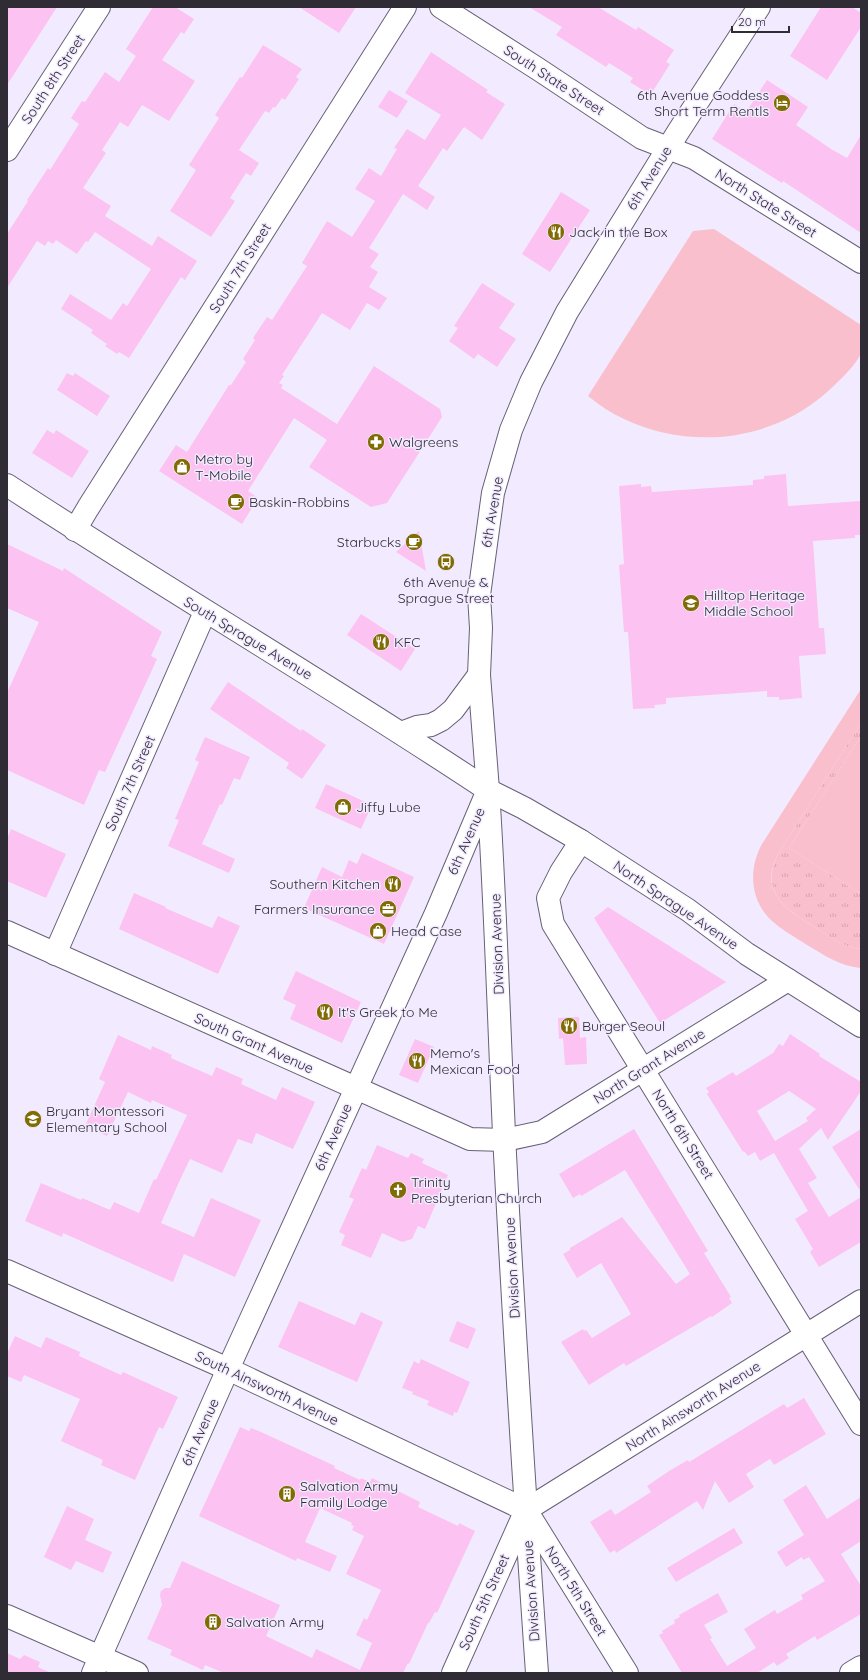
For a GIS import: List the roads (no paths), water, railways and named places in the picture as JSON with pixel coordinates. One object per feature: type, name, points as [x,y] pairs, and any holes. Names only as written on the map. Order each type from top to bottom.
[{"type":"street","name":"South 8th Street","points":[[9,144],[99,7]]},
{"type":"street","name":"South 7th Street","points":[[75,530],[405,7]]},
{"type":"street","name":"South State Street","points":[[441,7],[538,68],[642,138],[668,149]]},
{"type":"street","name":"6th Avenue","points":[[97,1665],[228,1369],[436,912],[488,790],[478,675],[480,628],[479,595],[493,493],[511,430],[530,382],[560,323],[668,149],[760,7]]},
{"type":"street","name":"North State Street","points":[[668,149],[694,158],[861,262]]},
{"type":"street","name":"South Sprague Avenue","points":[[7,485],[205,612],[350,700],[488,790]]},
{"type":"street","name":"South 7th Street","points":[[55,954],[205,612]]},
{"type":"street","points":[[401,733],[417,727],[431,725],[441,720],[453,710],[478,675]]},
{"type":"street","name":"North Sprague Avenue","points":[[488,790],[524,808],[581,841],[688,910],[747,954],[861,1026]]},
{"type":"street","name":"Division Avenue","points":[[488,790],[495,892],[505,1140],[526,1510],[537,1673]]},
{"type":"street","name":"North 6th Street","points":[[581,841],[561,872],[548,898],[552,924],[644,1070],[861,1424]]},
{"type":"street","name":"South Grant Avenue","points":[[7,932],[470,1140],[505,1140]]},
{"type":"street","name":"North Grant Avenue","points":[[505,1140],[542,1132],[788,980]]},
{"type":"street","name":"South Ainsworth Avenue","points":[[7,1271],[228,1369],[526,1510]]},
{"type":"street","name":"North Ainsworth Avenue","points":[[526,1510],[861,1301]]},
{"type":"street","name":"South 5th Street","points":[[453,1673],[526,1510]]},
{"type":"street","name":"North 5th Street","points":[[526,1510],[627,1673]]},
{"type":"street","points":[[7,1616],[97,1665],[137,1673]]},
{"type":"street","points":[[851,1673],[861,1667]]},
{"type":"place","name":"6th Avenue Goddess Short Term Rentls","points":[[782,103]]},
{"type":"place","name":"Jack in the Box","points":[[556,232]]},
{"type":"place","name":"Walgreens","points":[[376,442]]},
{"type":"place","name":"Metro by T-Mobile","points":[[182,467]]},
{"type":"place","name":"Baskin-Robbins","points":[[236,502]]},
{"type":"place","name":"Starbucks","points":[[414,542]]},
{"type":"place","name":"6th Avenue & Sprague Street","points":[[446,562]]},
{"type":"place","name":"Hilltop Heritage Middle School","points":[[691,603]]},
{"type":"place","name":"KFC","points":[[381,642]]},
{"type":"place","name":"Jiffy Lube","points":[[343,807]]},
{"type":"place","name":"Southern Kitchen","points":[[393,884]]},
{"type":"place","name":"Farmers Insurance","points":[[388,909]]},
{"type":"place","name":"Head Case","points":[[378,931]]},
{"type":"place","name":"It's Greek to Me","points":[[325,1012]]},
{"type":"place","name":"Burger Seoul","points":[[569,1026]]},
{"type":"place","name":"Memo's Mexican Food","points":[[417,1061]]},
{"type":"place","name":"Bryant Montessori Elementary School","points":[[33,1119]]},
{"type":"place","name":"Trinity Presbyterian Church","points":[[398,1190]]},
{"type":"place","name":"Salvation Army Family Lodge","points":[[287,1494]]},
{"type":"place","name":"Salvation Army","points":[[213,1622]]}]
